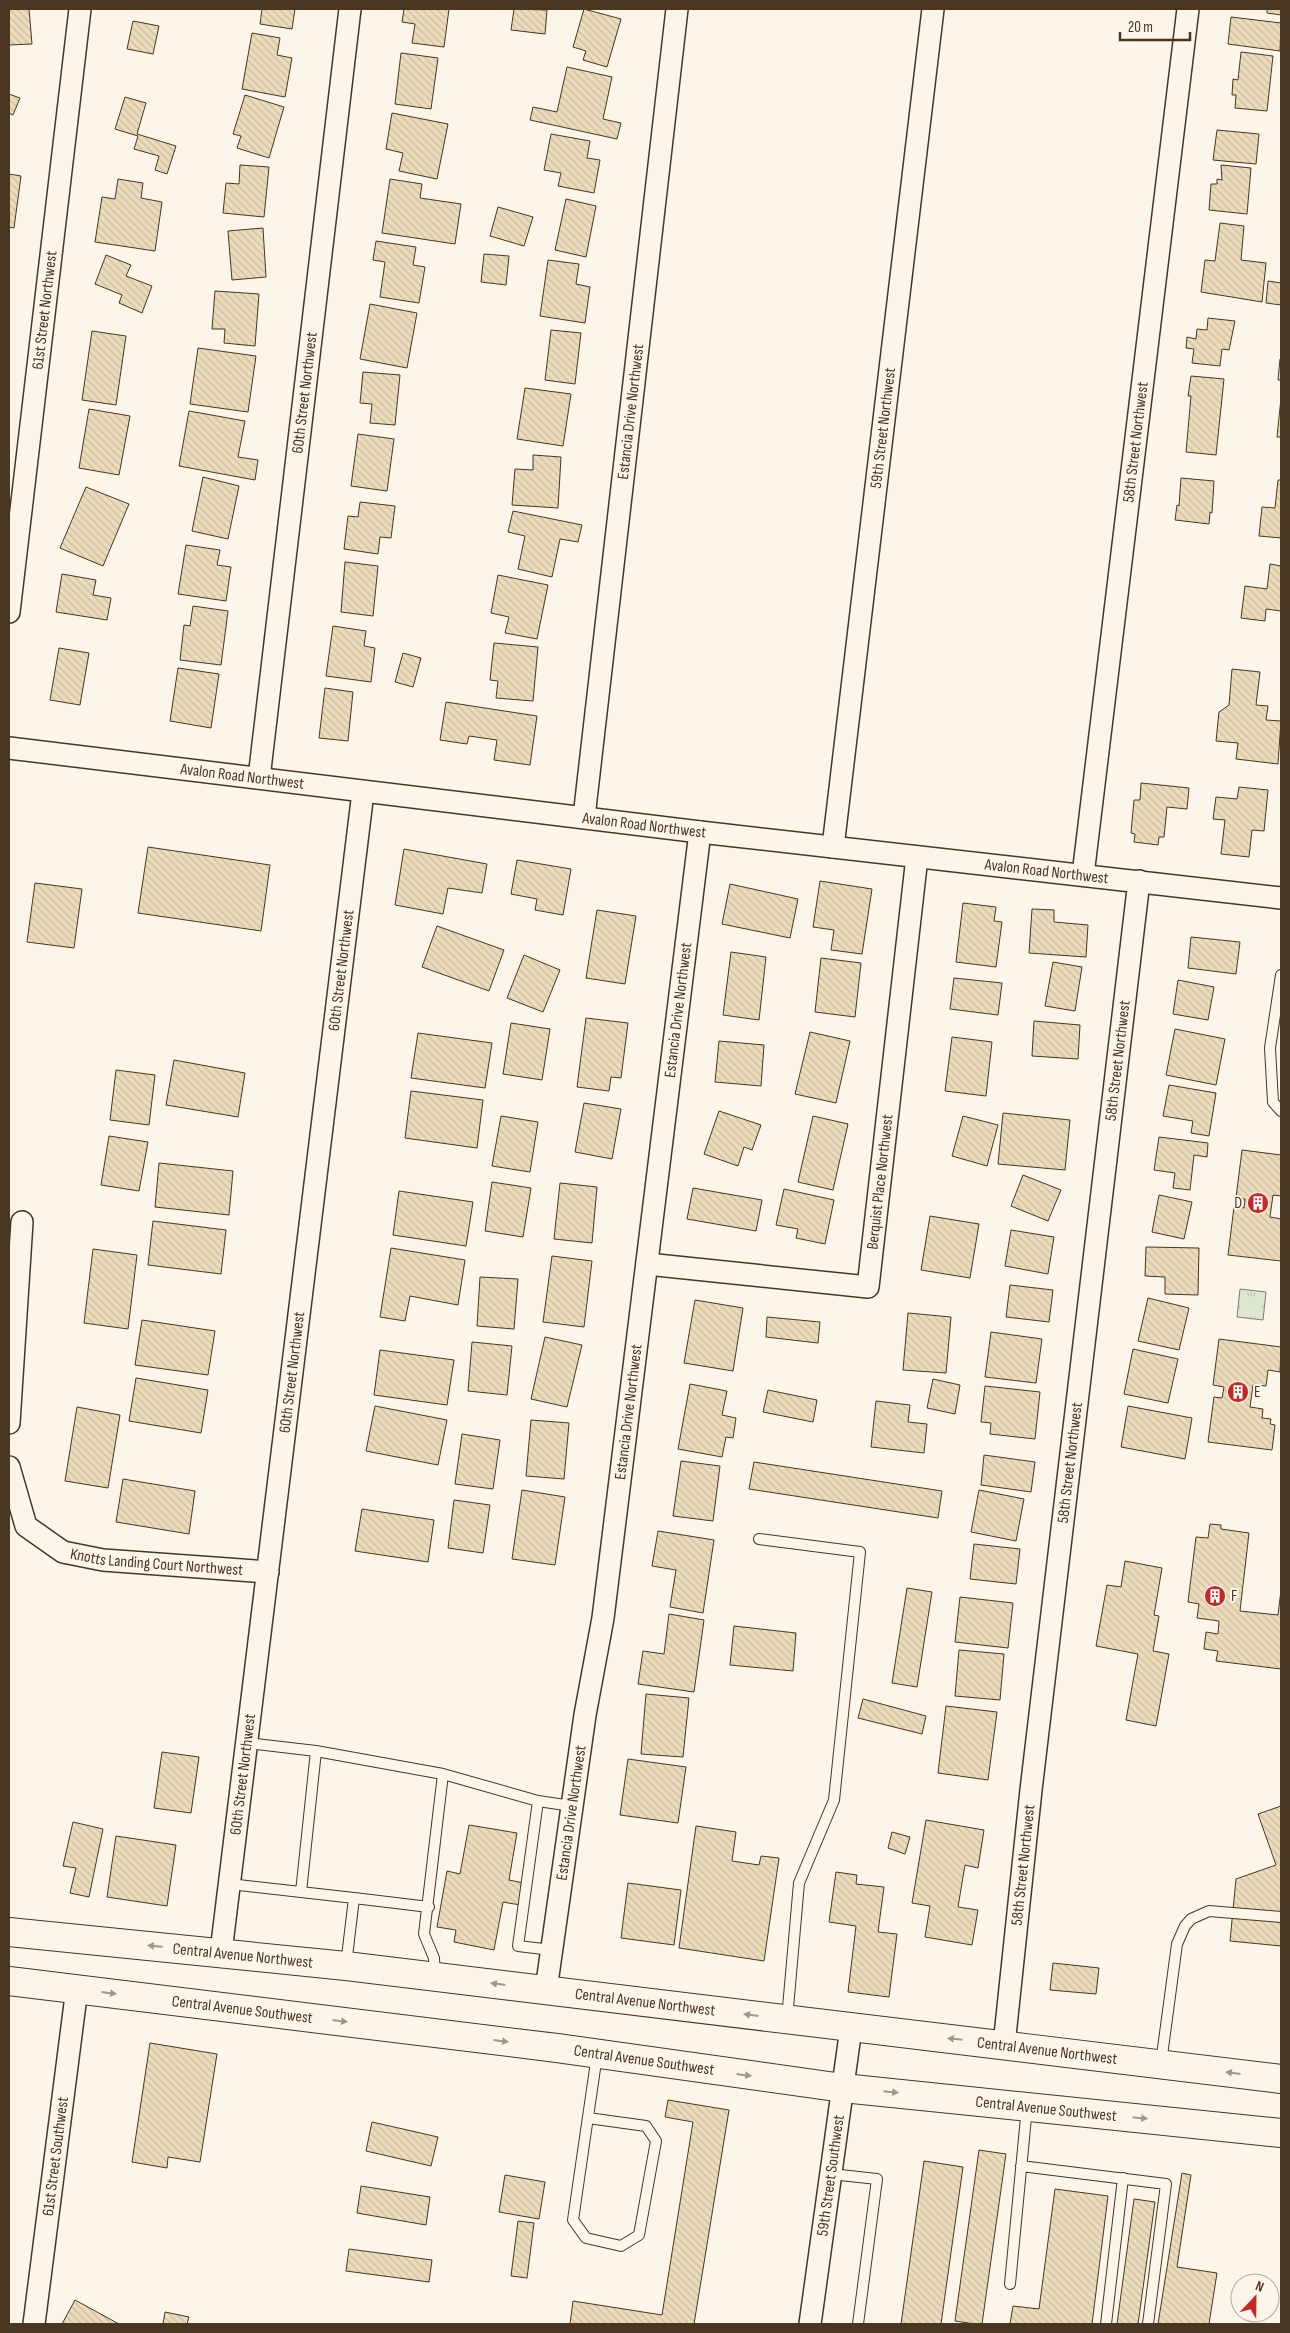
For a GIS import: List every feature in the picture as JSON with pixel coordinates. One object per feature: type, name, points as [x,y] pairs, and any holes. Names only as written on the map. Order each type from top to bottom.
[{"type":"main road","name":"Central Avenue Northwest","points":[[9,1932],[346,1966],[1281,2079]]},
{"type":"main road","name":"Central Avenue Southwest","points":[[9,1981],[597,2054],[843,2088],[1281,2133]]},
{"type":"street","name":"61st Street Northwest","points":[[9,612],[80,9]]},
{"type":"street","name":"60th Street Northwest","points":[[259,778],[350,9]]},
{"type":"street","name":"Estancia Drive Northwest","points":[[584,817],[676,9]]},
{"type":"street","name":"59th Street Northwest","points":[[833,847],[933,9]]},
{"type":"street","name":"58th Street Northwest","points":[[1083,875],[1188,9]]},
{"type":"street","name":"Avalon Road Northwest","points":[[9,748],[700,832],[1281,898]]},
{"type":"street","name":"60th Street Northwest","points":[[221,1952],[364,792]]},
{"type":"street","name":"Estancia Drive Northwest","points":[[546,1990],[585,1714],[603,1618],[700,832]]},
{"type":"street","name":"Berquist Place Northwest","points":[[647,1264],[868,1287],[918,857]]},
{"type":"street","name":"58th Street Northwest","points":[[1004,2045],[1034,1770],[1139,881]]},
{"type":"street","points":[[9,1423],[22,1222]]},
{"type":"street","name":"Knotts Landing Court Northwest","points":[[9,1466],[26,1526],[63,1552],[103,1560],[268,1572]]},
{"type":"street","name":"61st Street Southwest","points":[[34,2324],[77,1988]]},
{"type":"street","name":"59th Street Southwest","points":[[810,2324],[851,2028]]},
{"type":"lane","points":[[1281,975],[1270,1048],[1273,1102],[1281,1111]]},
{"type":"lane","points":[[759,1539],[860,1552],[834,1800],[799,1883],[787,2020]]},
{"type":"lane","points":[[248,1743],[316,1751],[443,1774],[538,1801],[572,1806]]},
{"type":"lane","points":[[302,1892],[316,1751]]},
{"type":"lane","points":[[435,1977],[434,1958],[424,1934],[429,1907],[443,1774]]},
{"type":"lane","points":[[538,1801],[518,1946],[552,1950]]},
{"type":"lane","points":[[230,1884],[429,1907]]},
{"type":"lane","points":[[346,1966],[354,1898]]},
{"type":"lane","points":[[1161,2064],[1177,1944],[1185,1926],[1199,1914],[1209,1911],[1281,1917]]},
{"type":"lane","points":[[588,2118],[646,2126],[656,2141],[639,2235],[621,2246],[586,2238],[573,2220],[597,2054]]},
{"type":"lane","points":[[1010,2284],[1027,2106]]},
{"type":"lane","points":[[1021,2166],[1166,2184],[1148,2324]]},
{"type":"lane","points":[[831,2174],[877,2179],[858,2324]]},
{"type":"lane","points":[[1106,2324],[1123,2178]]},
{"type":"green space","points":[[1240,1289],[1266,1292],[1263,1320],[1237,1317]]},
{"type":"building","points":[[9,9],[29,9],[32,44],[9,45]]},
{"type":"building","points":[[262,9],[295,9],[292,29],[260,24]]},
{"type":"building","points":[[404,9],[449,9],[444,47],[412,43],[415,24],[402,22]]},
{"type":"building","points":[[514,9],[547,10],[545,34],[511,30]]},
{"type":"building","points":[[584,9],[621,19],[607,67],[583,60],[586,51],[573,47]]},
{"type":"building","points":[[1267,9],[1281,9],[1281,15],[1267,13]]},
{"type":"building","points":[[1231,17],[1281,23],[1280,51],[1228,44]]},
{"type":"building","points":[[133,21],[159,26],[153,54],[127,49]]},
{"type":"building","points":[[252,33],[280,38],[277,55],[292,58],[285,97],[242,89]]},
{"type":"building","points":[[1241,52],[1273,56],[1267,111],[1235,108],[1236,95],[1232,95],[1233,79],[1238,80]]},
{"type":"building","points":[[401,53],[438,58],[431,109],[395,104]]},
{"type":"building","points":[[567,67],[612,77],[603,119],[621,123],[617,139],[530,120],[533,107],[557,112]]},
{"type":"building","points":[[9,94],[20,98],[13,115],[9,113]]},
{"type":"building","points":[[245,95],[284,107],[269,158],[237,148],[241,136],[233,134]]},
{"type":"building","points":[[125,97],[146,103],[137,134],[176,146],[167,174],[155,170],[159,156],[134,149],[138,136],[115,129]]},
{"type":"building","points":[[392,113],[448,124],[437,179],[399,171],[403,153],[386,149]]},
{"type":"building","points":[[1217,130],[1259,134],[1256,164],[1213,160]]},
{"type":"building","points":[[551,134],[590,141],[587,158],[600,160],[594,193],[558,186],[561,173],[544,170]]},
{"type":"building","points":[[240,165],[269,167],[264,217],[223,213],[226,183],[239,184]]},
{"type":"building","points":[[1221,165],[1251,168],[1247,214],[1209,210],[1211,184],[1217,184],[1217,179],[1222,180]]},
{"type":"building","points":[[9,174],[21,176],[14,228],[9,227]]},
{"type":"building","points":[[118,179],[143,183],[141,198],[162,202],[155,251],[95,242],[102,197],[115,199]]},
{"type":"building","points":[[390,179],[422,184],[420,198],[461,204],[455,244],[382,233]]},
{"type":"building","points":[[566,199],[596,206],[586,257],[555,250]]},
{"type":"building","points":[[498,207],[533,217],[524,246],[490,236]]},
{"type":"building","points":[[1220,223],[1244,226],[1241,260],[1266,263],[1262,302],[1201,292],[1205,260],[1215,261]]},
{"type":"building","points":[[263,228],[266,277],[232,280],[228,231]]},
{"type":"building","points":[[376,241],[416,247],[413,265],[425,267],[419,303],[380,297],[385,262],[373,260]]},
{"type":"building","points":[[484,254],[509,256],[506,285],[481,282]]},
{"type":"building","points":[[106,255],[131,265],[126,276],[152,286],[142,313],[119,303],[122,295],[95,284]]},
{"type":"building","points":[[548,260],[579,264],[576,284],[590,287],[585,323],[540,316]]},
{"type":"building","points":[[1268,281],[1281,283],[1281,305],[1266,303]]},
{"type":"building","points":[[215,291],[259,294],[255,346],[224,343],[225,329],[212,329]]},
{"type":"building","points":[[370,304],[417,313],[407,368],[360,359]]},
{"type":"building","points":[[1208,318],[1235,321],[1229,350],[1222,349],[1220,366],[1192,363],[1194,349],[1186,348],[1187,337],[1196,339],[1197,329],[1207,330]]},
{"type":"building","points":[[551,330],[581,333],[575,384],[545,380]]},
{"type":"building","points":[[92,331],[126,336],[116,405],[82,400]]},
{"type":"building","points":[[198,348],[256,356],[248,412],[190,404]]},
{"type":"building","points":[[1280,359],[1281,380],[1278,380]]},
{"type":"building","points":[[363,372],[400,375],[395,425],[370,423],[372,404],[360,403]]},
{"type":"building","points":[[1191,376],[1224,379],[1216,455],[1186,452],[1191,396],[1188,396]]},
{"type":"building","points":[[525,388],[571,394],[563,446],[517,439]]},
{"type":"building","points":[[1281,398],[1281,437],[1277,437]]},
{"type":"building","points":[[89,409],[130,416],[119,475],[79,468]]},
{"type":"building","points":[[189,411],[245,421],[238,457],[258,460],[255,480],[179,466]]},
{"type":"building","points":[[358,434],[394,439],[387,491],[351,486]]},
{"type":"building","points":[[533,455],[561,457],[558,508],[512,505],[515,469],[533,470]]},
{"type":"building","points":[[203,477],[239,486],[228,539],[192,531]]},
{"type":"building","points":[[1181,478],[1214,481],[1212,513],[1210,512],[1209,524],[1175,520],[1177,505],[1179,506]]},
{"type":"building","points":[[1278,480],[1281,480],[1281,538],[1259,536],[1262,507],[1275,508]]},
{"type":"building","points":[[86,487],[129,504],[103,566],[60,548]]},
{"type":"building","points":[[360,502],[395,506],[391,538],[380,537],[378,554],[344,549],[348,516],[358,517]]},
{"type":"building","points":[[513,511],[582,525],[578,542],[560,539],[552,577],[518,569],[525,536],[508,532]]},
{"type":"building","points":[[186,545],[220,550],[217,565],[231,567],[226,601],[178,594]]},
{"type":"building","points":[[345,562],[378,566],[373,616],[341,612]]},
{"type":"building","points":[[1270,564],[1281,566],[1281,611],[1266,609],[1265,621],[1241,618],[1245,586],[1267,589]]},
{"type":"building","points":[[62,574],[96,580],[93,595],[111,598],[107,620],[56,612]]},
{"type":"building","points":[[498,575],[548,585],[537,639],[505,633],[509,617],[491,613]]},
{"type":"building","points":[[193,606],[228,611],[221,665],[180,660],[184,625],[190,626]]},
{"type":"building","points":[[333,626],[366,631],[364,646],[375,648],[371,682],[326,676]]},
{"type":"building","points":[[494,643],[538,647],[533,701],[496,698],[498,681],[490,680]]},
{"type":"building","points":[[59,648],[89,653],[80,705],[50,700]]},
{"type":"building","points":[[403,653],[421,658],[413,687],[395,682]]},
{"type":"building","points":[[178,668],[219,674],[211,728],[170,721]]},
{"type":"building","points":[[1232,669],[1260,672],[1256,705],[1268,706],[1266,720],[1281,721],[1278,764],[1236,759],[1238,743],[1216,741],[1219,712],[1229,705]]},
{"type":"building","points":[[325,688],[353,692],[348,741],[319,738]]},
{"type":"building","points":[[446,702],[537,716],[530,765],[494,760],[497,740],[469,736],[467,744],[440,740]]},
{"type":"building","points":[[1141,783],[1189,788],[1187,809],[1167,807],[1164,837],[1159,837],[1158,845],[1134,842],[1135,834],[1131,833],[1134,800],[1140,800]]},
{"type":"building","points":[[1239,787],[1268,790],[1264,831],[1252,830],[1249,857],[1221,854],[1225,820],[1213,819],[1216,797],[1237,799]]},
{"type":"building","points":[[148,847],[270,865],[261,931],[138,913]]},
{"type":"building","points":[[404,849],[487,864],[482,893],[448,888],[443,914],[395,905]]},
{"type":"building","points":[[517,860],[571,869],[563,915],[535,910],[537,899],[511,894]]},
{"type":"building","points":[[820,881],[872,889],[862,954],[831,950],[834,930],[813,927]]},
{"type":"building","points":[[35,883],[82,889],[74,948],[27,942]]},
{"type":"building","points":[[730,884],[798,899],[790,938],[722,924]]},
{"type":"building","points":[[963,903],[996,907],[994,921],[1002,922],[996,967],[956,962]]},
{"type":"building","points":[[1032,909],[1054,910],[1054,922],[1088,925],[1086,957],[1029,953]]},
{"type":"building","points":[[597,910],[636,916],[625,984],[586,978]]},
{"type":"building","points":[[437,926],[504,950],[489,991],[422,967]]},
{"type":"building","points":[[1191,937],[1240,942],[1236,974],[1188,968]]},
{"type":"building","points":[[731,952],[766,957],[759,1020],[723,1015]]},
{"type":"building","points":[[524,955],[560,970],[543,1012],[507,998]]},
{"type":"building","points":[[821,958],[861,963],[855,1017],[815,1012]]},
{"type":"building","points":[[1053,962],[1082,967],[1075,1011],[1045,1006]]},
{"type":"building","points":[[954,978],[1002,983],[998,1015],[950,1009]]},
{"type":"building","points":[[1178,980],[1214,987],[1208,1020],[1173,1014]]},
{"type":"building","points":[[586,1018],[628,1023],[621,1078],[611,1077],[609,1091],[577,1087]]},
{"type":"building","points":[[1034,1021],[1080,1025],[1078,1059],[1032,1056]]},
{"type":"building","points":[[511,1023],[550,1029],[542,1080],[503,1074]]},
{"type":"building","points":[[1175,1029],[1225,1039],[1216,1085],[1166,1075]]},
{"type":"building","points":[[810,1032],[850,1041],[836,1103],[795,1094]]},
{"type":"building","points":[[418,1033],[492,1043],[485,1088],[411,1078]]},
{"type":"building","points":[[952,1037],[992,1042],[986,1096],[945,1091]]},
{"type":"building","points":[[719,1041],[764,1045],[761,1086],[715,1082]]},
{"type":"building","points":[[174,1060],[245,1073],[238,1117],[166,1105]]},
{"type":"building","points":[[116,1070],[155,1075],[149,1125],[110,1120]]},
{"type":"building","points":[[1169,1085],[1216,1093],[1209,1136],[1191,1133],[1193,1121],[1163,1116]]},
{"type":"building","points":[[411,1091],[483,1100],[477,1148],[405,1138]]},
{"type":"building","points":[[584,1103],[621,1109],[612,1159],[575,1152]]},
{"type":"building","points":[[719,1111],[761,1125],[752,1150],[744,1147],[738,1166],[704,1154]]},
{"type":"building","points":[[1003,1113],[1070,1120],[1065,1170],[998,1164]]},
{"type":"building","points":[[501,1116],[538,1122],[530,1172],[492,1166]]},
{"type":"building","points":[[813,1116],[848,1124],[833,1190],[798,1182]]},
{"type":"building","points":[[963,1116],[998,1125],[987,1166],[952,1156]]},
{"type":"building","points":[[109,1136],[148,1142],[139,1191],[101,1185]]},
{"type":"building","points":[[1159,1137],[1208,1143],[1207,1157],[1194,1155],[1190,1190],[1173,1188],[1175,1173],[1154,1170]]},
{"type":"building","name":"D","points":[[1242,1150],[1281,1155],[1281,1196],[1273,1195],[1270,1217],[1281,1219],[1281,1261],[1228,1255],[1234,1207],[1244,1208],[1245,1199],[1236,1198]]},
{"type":"building","points":[[159,1163],[233,1171],[229,1215],[155,1207]]},
{"type":"building","points":[[1023,1175],[1061,1190],[1048,1221],[1011,1206]]},
{"type":"building","points":[[492,1182],[531,1188],[523,1237],[485,1231]]},
{"type":"building","points":[[560,1183],[597,1187],[592,1243],[554,1239]]},
{"type":"building","points":[[693,1188],[762,1200],[756,1231],[687,1219]]},
{"type":"building","points":[[784,1189],[834,1200],[825,1244],[796,1238],[798,1229],[776,1225]]},
{"type":"building","points":[[399,1191],[473,1202],[466,1246],[393,1235]]},
{"type":"building","points":[[1159,1195],[1192,1202],[1184,1239],[1152,1232]]},
{"type":"building","points":[[930,1216],[979,1224],[970,1278],[921,1270]]},
{"type":"building","points":[[153,1221],[226,1230],[221,1274],[148,1265]]},
{"type":"building","points":[[1011,1230],[1054,1237],[1048,1274],[1005,1266]]},
{"type":"building","points":[[1146,1247],[1199,1248],[1198,1295],[1165,1294],[1165,1277],[1145,1276]]},
{"type":"building","points":[[391,1248],[465,1260],[458,1305],[410,1296],[405,1321],[380,1317]]},
{"type":"building","points":[[93,1249],[137,1255],[128,1329],[84,1323]]},
{"type":"building","points":[[552,1256],[592,1261],[584,1327],[543,1322]]},
{"type":"building","points":[[480,1277],[518,1279],[514,1329],[477,1326]]},
{"type":"building","points":[[1010,1285],[1053,1290],[1049,1322],[1006,1317]]},
{"type":"building","points":[[1148,1298],[1189,1308],[1179,1350],[1138,1341]]},
{"type":"building","points":[[695,1300],[743,1308],[733,1371],[684,1363]]},
{"type":"building","points":[[908,1313],[951,1317],[946,1373],[903,1370]]},
{"type":"building","points":[[767,1317],[820,1322],[818,1343],[766,1337]]},
{"type":"building","points":[[142,1320],[215,1331],[208,1375],[135,1365]]},
{"type":"building","points":[[991,1332],[1042,1339],[1036,1383],[985,1377]]},
{"type":"building","points":[[545,1337],[582,1345],[567,1407],[531,1399]]},
{"type":"building","name":"E","points":[[1219,1339],[1281,1347],[1280,1372],[1268,1370],[1266,1386],[1253,1385],[1250,1407],[1263,1409],[1262,1418],[1271,1419],[1270,1424],[1275,1425],[1272,1450],[1208,1442],[1214,1397],[1222,1398],[1224,1387],[1213,1385]]},
{"type":"building","points":[[472,1342],[512,1346],[507,1395],[468,1391]]},
{"type":"building","points":[[1133,1349],[1178,1359],[1168,1403],[1124,1394]]},
{"type":"building","points":[[380,1350],[454,1360],[447,1405],[374,1395]]},
{"type":"building","points":[[136,1378],[208,1390],[201,1433],[129,1421]]},
{"type":"building","points":[[933,1379],[960,1385],[955,1414],[927,1408]]},
{"type":"building","points":[[690,1384],[727,1391],[722,1415],[736,1418],[733,1438],[726,1437],[722,1457],[678,1449]]},
{"type":"building","points":[[985,1386],[1040,1392],[1035,1439],[990,1434],[991,1423],[981,1422]]},
{"type":"building","points":[[768,1390],[817,1400],[813,1422],[763,1412]]},
{"type":"building","points":[[876,1401],[910,1405],[908,1422],[927,1424],[924,1453],[871,1447]]},
{"type":"building","points":[[375,1406],[447,1420],[438,1465],[366,1451]]},
{"type":"building","points":[[1128,1406],[1192,1418],[1185,1459],[1121,1447]]},
{"type":"building","points":[[77,1407],[120,1415],[108,1488],[65,1481]]},
{"type":"building","points":[[531,1420],[569,1423],[564,1479],[526,1476]]},
{"type":"building","points":[[462,1434],[500,1440],[493,1489],[455,1484]]},
{"type":"building","points":[[984,1455],[1035,1462],[1031,1492],[981,1485]]},
{"type":"building","points":[[681,1461],[720,1466],[713,1521],[673,1516]]},
{"type":"building","points":[[754,1462],[942,1491],[938,1518],[749,1489]]},
{"type":"building","points":[[123,1479],[195,1491],[189,1534],[116,1522]]},
{"type":"building","points":[[522,1490],[565,1497],[555,1565],[512,1559]]},
{"type":"building","points":[[979,1490],[1024,1499],[1016,1541],[971,1532]]},
{"type":"building","points":[[454,1500],[490,1505],[483,1553],[448,1548]]},
{"type":"building","points":[[362,1509],[434,1520],[428,1562],[355,1551]]},
{"type":"building","name":"F","points":[[1210,1524],[1221,1525],[1221,1529],[1249,1533],[1240,1611],[1278,1615],[1281,1590],[1281,1669],[1216,1661],[1218,1651],[1204,1649],[1206,1632],[1218,1634],[1219,1621],[1197,1618],[1199,1604],[1188,1602],[1196,1537],[1208,1538]]},
{"type":"building","points":[[658,1531],[714,1540],[703,1613],[670,1607],[676,1570],[652,1566]]},
{"type":"building","points":[[974,1544],[1020,1549],[1016,1584],[970,1579]]},
{"type":"building","points":[[1125,1561],[1162,1568],[1154,1615],[1159,1616],[1153,1651],[1169,1654],[1156,1726],[1126,1720],[1138,1654],[1096,1646],[1107,1585],[1121,1587]]},
{"type":"building","points":[[907,1588],[932,1592],[917,1687],[892,1683]]},
{"type":"building","points":[[960,1597],[1013,1603],[1008,1648],[955,1642]]},
{"type":"building","points":[[669,1614],[704,1620],[694,1692],[638,1684],[643,1651],[664,1654]]},
{"type":"building","points":[[734,1626],[796,1633],[793,1671],[730,1665]]},
{"type":"building","points":[[959,1650],[1004,1654],[1000,1700],[955,1696]]},
{"type":"building","points":[[646,1694],[689,1698],[683,1757],[641,1754]]},
{"type":"building","points":[[863,1699],[926,1716],[922,1734],[858,1718]]},
{"type":"building","points":[[946,1706],[997,1712],[988,1780],[938,1773]]},
{"type":"building","points":[[162,1752],[199,1757],[191,1813],[154,1808]]},
{"type":"building","points":[[628,1759],[686,1767],[678,1823],[620,1815]]},
{"type":"building","points":[[1281,1806],[1281,1946],[1230,1941],[1236,1879],[1276,1865],[1258,1814]]},
{"type":"building","points":[[926,1820],[984,1830],[978,1868],[965,1865],[958,1907],[978,1910],[972,1945],[925,1937],[930,1906],[912,1903]]},
{"type":"building","points":[[73,1822],[103,1829],[89,1897],[70,1893],[76,1868],[63,1866]]},
{"type":"building","points":[[469,1825],[517,1833],[509,1880],[524,1883],[520,1905],[503,1902],[494,1950],[454,1942],[456,1930],[437,1927],[447,1871],[460,1874]]},
{"type":"building","points":[[696,1826],[736,1832],[732,1861],[759,1865],[761,1856],[779,1858],[764,1961],[679,1948]]},
{"type":"building","points":[[892,1832],[910,1837],[905,1854],[888,1848]]},
{"type":"building","points":[[116,1836],[176,1845],[167,1906],[107,1897]]},
{"type":"building","points":[[836,1872],[857,1875],[856,1884],[884,1887],[878,1932],[897,1934],[889,1997],[848,1992],[856,1926],[829,1922]]},
{"type":"building","points":[[628,1883],[681,1890],[674,1945],[621,1938]]},
{"type":"building","points":[[1053,1963],[1099,1968],[1096,1994],[1050,1990]]},
{"type":"building","points":[[150,2043],[217,2054],[200,2162],[168,2157],[167,2168],[132,2162]]},
{"type":"building","points":[[668,2100],[729,2110],[694,2324],[570,2324],[573,2301],[662,2315],[693,2122],[665,2117]]},
{"type":"building","points":[[372,2122],[438,2137],[431,2166],[366,2151]]},
{"type":"building","points":[[979,2150],[1006,2154],[982,2324],[975,2324],[955,2321]]},
{"type":"building","points":[[924,2161],[963,2167],[941,2324],[901,2324]]},
{"type":"building","points":[[1182,2173],[1191,2175],[1177,2267],[1217,2273],[1209,2324],[1158,2324]]},
{"type":"building","points":[[505,2175],[545,2182],[539,2219],[499,2212]]},
{"type":"building","points":[[361,2186],[430,2197],[426,2225],[357,2213]]},
{"type":"building","points":[[1055,2189],[1108,2196],[1092,2324],[1010,2324],[1013,2306],[1039,2309]]},
{"type":"building","points":[[1134,2199],[1155,2202],[1138,2324],[1117,2324]]},
{"type":"building","points":[[518,2221],[534,2223],[527,2278],[511,2276]]},
{"type":"building","points":[[349,2249],[432,2260],[429,2282],[346,2271]]},
{"type":"building","points":[[75,2300],[119,2324],[62,2324]]},
{"type":"building","points":[[165,2312],[189,2317],[187,2324],[163,2324]]},
{"type":"place","name":"D","points":[[1258,1203]]},
{"type":"place","name":"E","points":[[1238,1392]]},
{"type":"place","name":"F","points":[[1215,1596]]}]
